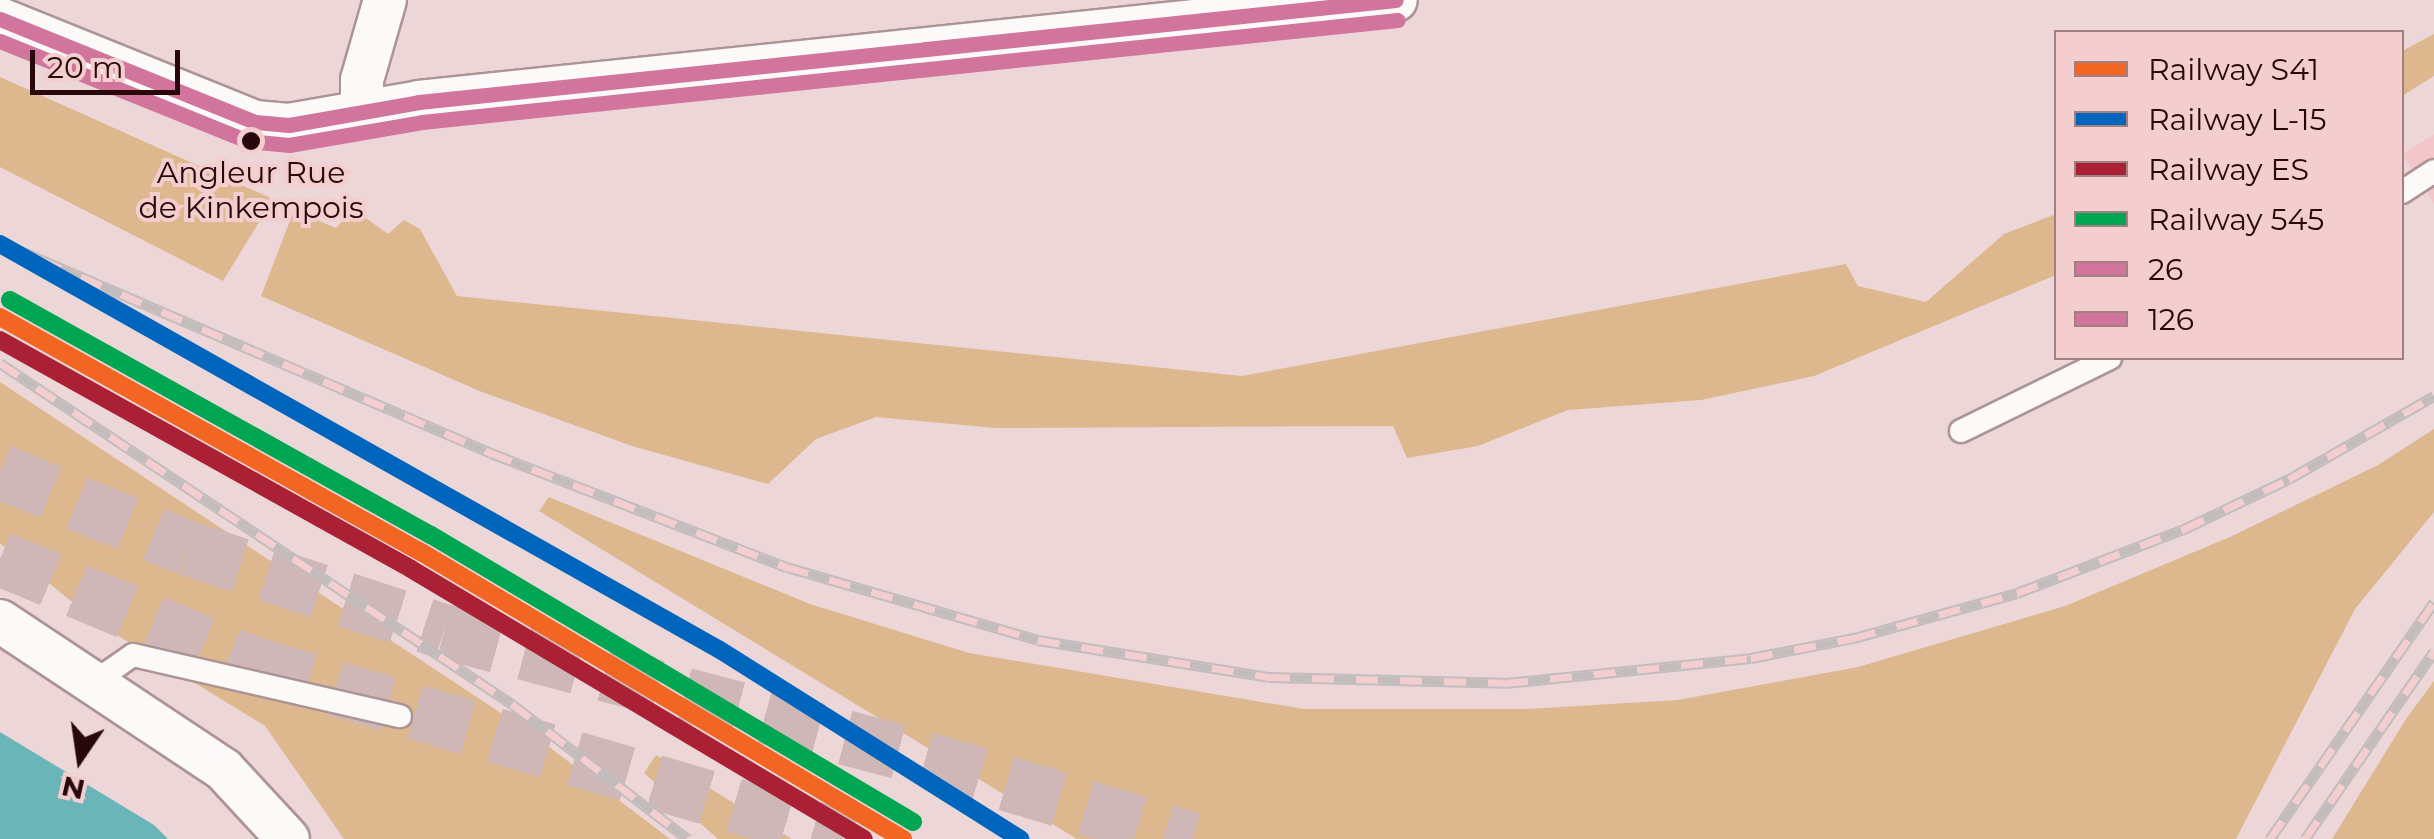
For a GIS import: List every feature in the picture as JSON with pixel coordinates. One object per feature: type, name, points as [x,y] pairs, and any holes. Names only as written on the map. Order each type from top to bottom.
[{"type":"street","points":[[362,112],[362,80],[386,0]]},
{"type":"street","points":[[0,19],[255,122],[289,124],[362,112],[1396,0]]},
{"type":"street","points":[[0,621],[224,770],[288,839]]},
{"type":"lane","points":[[2404,191],[2434,171]]},
{"type":"lane","points":[[1961,431],[2106,360]]},
{"type":"lane","points":[[91,684],[133,655],[400,716]]},
{"type":"shaded area","points":[[2434,34],[2434,76],[2404,95],[2404,50]]},
{"type":"shaded area","points":[[0,77],[273,199],[223,281],[0,167]]},
{"type":"shaded area","points":[[2434,135],[2434,203],[2404,157],[2404,153]]},
{"type":"shaded area","points":[[353,209],[388,234],[404,220],[420,229],[457,296],[1242,376],[1846,264],[1858,286],[1926,302],[2004,234],[2054,215],[2054,276],[1814,376],[1701,400],[1568,410],[1478,446],[1407,458],[1393,426],[996,428],[876,417],[816,439],[768,484],[632,446],[482,392],[261,296],[294,210],[336,228]]},
{"type":"shaded area","points":[[0,382],[531,733],[670,839],[344,839],[265,726],[99,624],[0,543]]},
{"type":"shaded area","points":[[2434,429],[2434,512],[2355,609],[2236,839],[1077,839],[539,511],[549,497],[810,604],[969,653],[1304,709],[1527,709],[1678,700],[1858,667],[2065,606],[2230,537],[2378,465]]},
{"type":"shaded area","points":[[2434,681],[2434,839],[2332,839],[2406,719]]},
{"type":"shaded area","points":[[656,755],[792,839],[718,839],[644,773]]},
{"type":"water","points":[[0,732],[154,825],[168,839],[0,839]]},
{"type":"tunnel","points":[[0,471],[188,548],[444,631],[927,759],[1192,839]]},
{"type":"tunnel","points":[[0,558],[256,665],[851,839]]},
{"type":"railway","points":[[0,242],[491,453],[787,567],[1038,640],[1268,677],[1506,683],[1751,658],[1854,638],[2017,593],[2184,529],[2289,479],[2434,396]]},
{"type":"railway","points":[[0,363],[512,704],[688,839]]},
{"type":"railway","points":[[2270,839],[2434,602]]},
{"type":"railway","points":[[2305,839],[2434,651]]},
{"type":"rail line","name":"L-15","points":[[0,244],[720,650],[1020,839]]},
{"type":"rail line","name":"545","points":[[10,300],[431,535],[913,822]]},
{"type":"rail line","name":"S41","points":[[0,317],[421,552],[903,839]]},
{"type":"rail line","name":"ES","points":[[0,340],[411,569],[864,839]]},
{"type":"transit line","name":"26","points":[[0,19],[255,122],[289,125],[419,102],[1396,0]]},
{"type":"transit line","name":"126","points":[[0,41],[248,141],[289,145],[422,122],[1398,20]]},
{"type":"place","name":"Angleur Rue de Kinkempois","points":[[251,141]]}]
